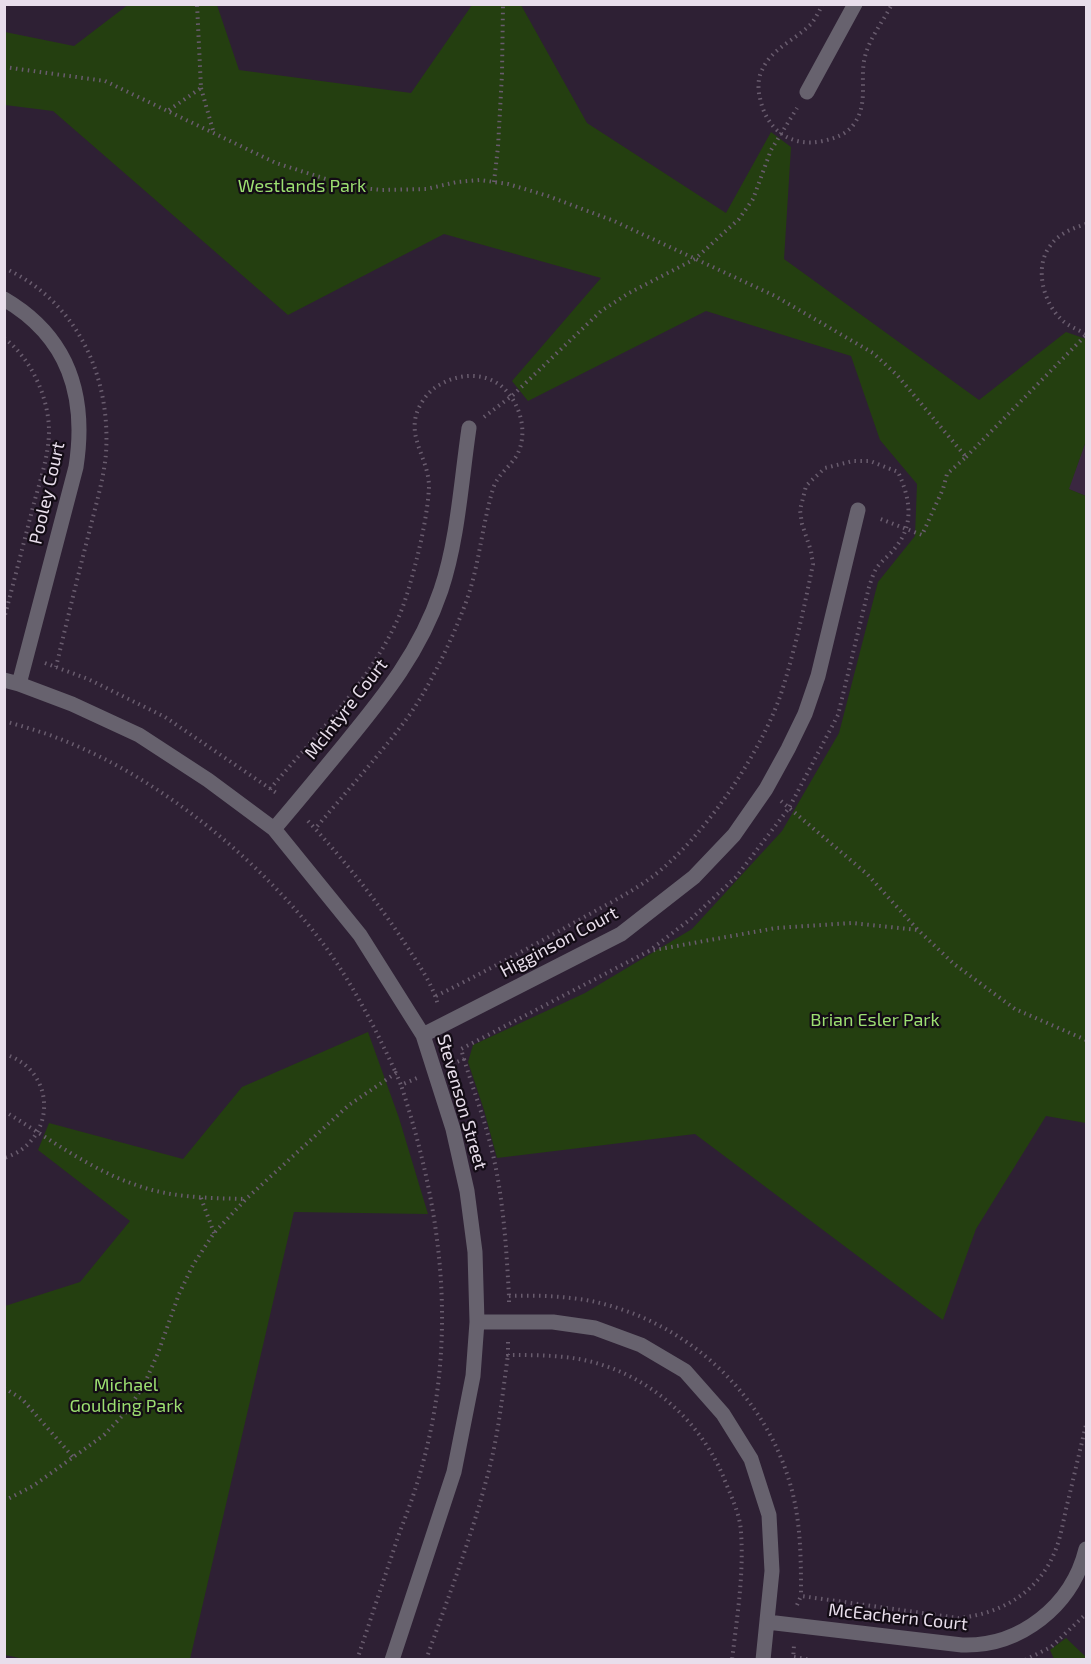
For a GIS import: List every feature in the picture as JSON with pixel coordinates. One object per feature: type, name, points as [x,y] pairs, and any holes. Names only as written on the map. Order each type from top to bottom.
[{"type":"street","points":[[807,92],[855,4]]},
{"type":"street","name":"Pooley Court","points":[[4,299],[40,325],[57,346],[68,367],[76,392],[80,441],[76,467],[12,682]]},
{"type":"street","name":"McIntyre Court","points":[[274,829],[389,691],[411,657],[427,626],[441,591],[450,557],[469,428]]},
{"type":"street","name":"Higginson Court","points":[[423,1035],[621,934],[694,877],[734,836],[766,789],[789,749],[805,714],[818,676],[858,510]]},
{"type":"street","name":"Stevenson Street","points":[[12,682],[72,704],[139,735],[208,780],[274,829],[360,935],[423,1035],[453,1129],[467,1191],[474,1252],[477,1322],[473,1376],[454,1472],[392,1659]]},
{"type":"street","points":[[477,1322],[554,1322],[595,1328],[641,1345],[685,1371],[723,1414],[751,1459],[770,1515],[772,1571],[763,1659]]},
{"type":"street","name":"McEachern Court","points":[[767,1622],[962,1645],[991,1643],[1007,1639],[1023,1631],[1049,1613],[1082,1569],[1086,1549]]},
{"type":"path","points":[[197,4],[201,88],[214,134]]},
{"type":"path","points":[[494,182],[502,74],[503,4]]},
{"type":"path","points":[[4,67],[105,81],[276,163],[351,187],[382,190],[426,189],[457,182],[480,180],[548,196],[614,221],[775,296],[873,353],[897,375],[966,457]]},
{"type":"path","points":[[168,110],[201,88]]},
{"type":"path","points":[[469,428],[513,395],[601,310],[629,292],[695,259],[739,219],[753,199],[771,150],[807,92]]},
{"type":"path","points":[[858,510],[922,534],[944,489],[947,474],[1086,335],[1062,321],[1045,294],[1042,265],[1050,245],[1061,235],[1086,224]]},
{"type":"path","points":[[4,338],[25,360],[35,377],[46,410],[49,431],[41,477],[4,619]]},
{"type":"path","points":[[426,1659],[487,1479],[499,1428],[508,1354],[509,1296],[506,1234],[497,1175],[489,1139],[461,1049],[649,951],[692,918],[736,877],[789,808],[838,715],[869,587],[876,569],[897,546],[907,529],[910,513],[908,496],[898,472],[870,461],[853,461],[825,468],[806,486],[800,510],[813,564],[784,685],[771,718],[748,760],[720,804],[685,846],[652,876],[615,900],[436,996]]},
{"type":"path","points":[[4,721],[66,741],[124,770],[170,797],[233,847],[286,900],[327,949],[371,1018],[401,1085],[433,1202],[443,1288],[441,1362],[422,1469],[357,1659]]},
{"type":"path","points":[[766,789],[867,874],[918,930],[954,964],[1016,1009],[1086,1040]]},
{"type":"path","points":[[649,951],[776,928],[852,923],[918,930]]},
{"type":"path","points":[[4,1054],[21,1061],[39,1082],[44,1099],[44,1115],[39,1132],[28,1146],[4,1158]]},
{"type":"path","points":[[401,1085],[464,1059]]},
{"type":"path","points":[[4,1501],[33,1486],[104,1435],[127,1411],[144,1385],[179,1294],[193,1265],[214,1233],[246,1199],[349,1105],[396,1073]]},
{"type":"path","points":[[4,1111],[104,1172],[137,1186],[164,1193],[201,1198],[246,1199]]},
{"type":"path","points":[[201,1198],[214,1233]]},
{"type":"path","points":[[509,1296],[559,1296],[587,1300],[634,1315],[681,1338],[714,1362],[733,1381],[759,1415],[778,1449],[794,1496],[800,1529],[801,1596],[797,1604],[794,1658],[812,1659]]},
{"type":"path","points":[[508,1354],[578,1359],[635,1378],[677,1409],[703,1438],[717,1462],[737,1511],[741,1530],[741,1585],[732,1659]]},
{"type":"path","points":[[4,1388],[22,1399],[73,1457]]},
{"type":"path","points":[[801,1596],[958,1618],[983,1615],[1017,1599],[1027,1592],[1045,1569],[1057,1546],[1086,1425]]},
{"type":"path","points":[[1025,1659],[1051,1647],[1086,1614]]},
{"type":"shaded area","points":[[1086,441],[1086,496],[1068,489]]},
{"type":"green space","name":"Brian Esler Park","points":[[129,4],[217,5],[239,70],[411,93],[472,5],[521,5],[587,123],[726,213],[771,132],[791,147],[784,259],[979,400],[1066,332],[1086,339],[1086,441],[1069,489],[1086,496],[1086,1123],[1046,1116],[976,1229],[943,1320],[695,1134],[497,1158],[468,1062],[473,1045],[585,993],[692,929],[782,831],[839,733],[878,582],[915,536],[917,484],[880,440],[851,356],[706,311],[528,401],[512,381],[601,278],[444,234],[288,315],[53,111],[5,105],[5,32],[74,46]]},
{"type":"green space","name":"Michael Goulding Park","points":[[368,1032],[399,1118],[428,1214],[294,1212],[190,1659],[29,1660],[5,1655],[5,1306],[80,1282],[130,1221],[38,1150],[49,1123],[183,1159],[242,1087]]},
{"type":"green space","points":[[1066,1638],[1086,1659],[1054,1659],[1050,1650]]},
{"type":"park label","name":"Westlands Park","points":[[302,186]]}]
